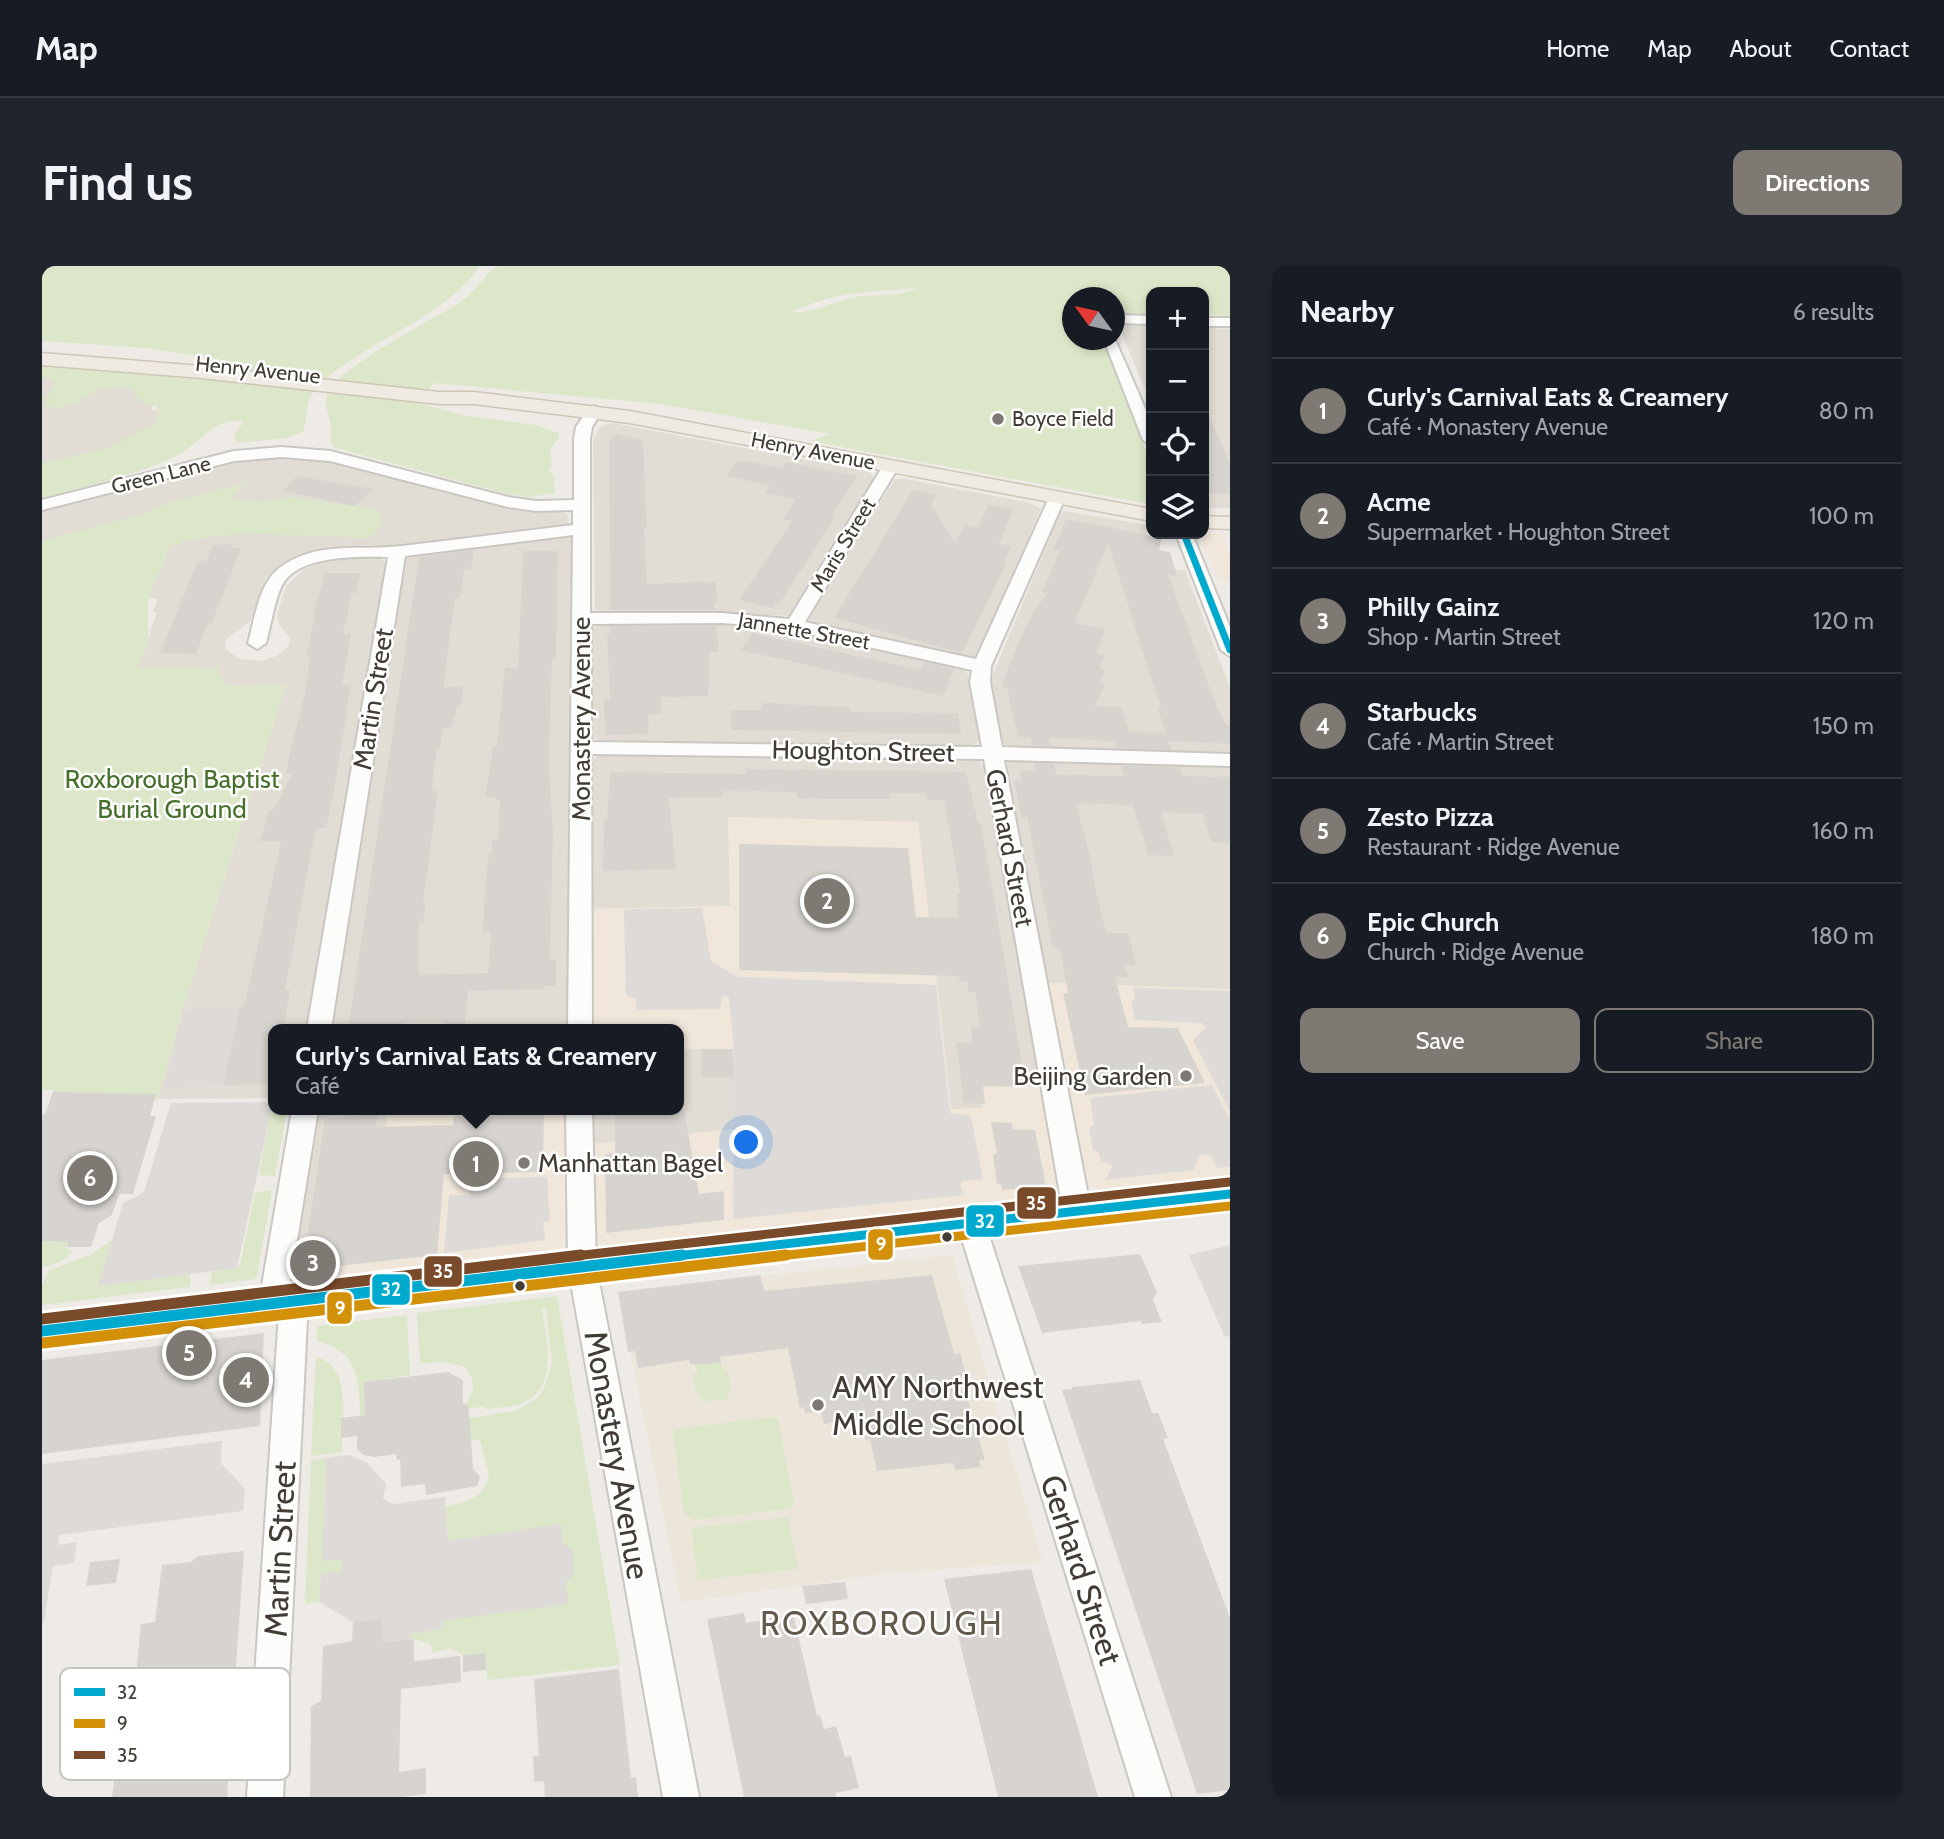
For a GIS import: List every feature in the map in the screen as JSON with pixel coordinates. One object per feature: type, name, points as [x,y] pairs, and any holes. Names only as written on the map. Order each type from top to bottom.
[{"type":"main road","name":"Henry Avenue","points":[[42,349],[594,411],[1146,514]]},
{"type":"main road","name":"Henry Avenue","points":[[42,359],[203,368]]},
{"type":"main road","points":[[1209,522],[1230,523]]},
{"type":"main road","points":[[42,1331],[582,1266],[1230,1195]]},
{"type":"street","points":[[1125,319],[1146,320]]},
{"type":"street","points":[[1209,322],[1230,322]]},
{"type":"street","points":[[1115,350],[1146,428]]},
{"type":"street","name":"Monastery Avenue","points":[[580,1024],[581,505],[583,432],[594,411]]},
{"type":"street","name":"Green Lane","points":[[42,505],[234,456],[282,452],[330,456],[508,502],[536,506],[581,505]]},
{"type":"street","name":"Maris Street","points":[[794,625],[891,466]]},
{"type":"street","name":"Gerhard Street","points":[[1057,498],[982,666],[980,682],[1077,1211]]},
{"type":"street","points":[[257,643],[271,591],[285,572],[305,560],[327,554],[354,551],[397,552],[582,529]]},
{"type":"street","points":[[1186,539],[1230,650]]},
{"type":"street","name":"Martin Street","points":[[320,1024],[397,552]]},
{"type":"street","name":"Jannette Street","points":[[582,619],[722,618],[794,625],[982,666]]},
{"type":"street","name":"Houghton Street","points":[[581,748],[992,753],[1230,760]]},
{"type":"street","name":"Martin Street","points":[[270,1668],[284,1302],[305,1115]]},
{"type":"street","name":"Monastery Avenue","points":[[579,1115],[582,1266],[681,1797]]},
{"type":"street","name":"Gerhard Street","points":[[971,1223],[1153,1797]]},
{"type":"shaded area","points":[[1125,326],[1146,326],[1146,391],[1125,341]]},
{"type":"shaded area","points":[[1209,328],[1230,329],[1230,508],[1209,508]]},
{"type":"shaded area","points":[[42,365],[164,374],[151,410],[240,414],[42,483]]},
{"type":"shaded area","points":[[612,423],[866,471],[871,473],[874,479],[789,616],[712,612],[600,613],[595,609],[593,440],[600,427]]},
{"type":"shaded area","points":[[285,456],[330,461],[542,511],[563,512],[568,516],[569,523],[564,528],[411,547],[369,545],[326,548],[296,557],[266,577],[250,622],[225,640],[225,649],[239,659],[261,661],[276,656],[288,647],[290,638],[279,624],[277,614],[286,586],[303,570],[320,563],[351,558],[379,558],[388,563],[310,1024],[268,1024],[268,1098],[158,1099],[183,1008],[286,685],[227,686],[218,668],[138,668],[157,612],[153,612],[158,599],[148,599],[170,545],[247,483],[42,545],[42,511],[228,463]]},
{"type":"shaded area","points":[[895,479],[1031,503],[1041,509],[974,657],[810,621]]},
{"type":"shaded area","points":[[1064,511],[1146,524],[1146,537],[1138,560],[1130,568],[1185,570],[1230,688],[1230,754],[1012,747],[1002,743],[990,689],[991,679],[1060,514]]},
{"type":"shaded area","points":[[1209,533],[1221,533],[1230,557],[1230,582],[1219,581],[1202,541],[1209,539]]},
{"type":"shaded area","points":[[564,535],[569,536],[572,541],[567,1024],[331,1024],[406,556]]},
{"type":"shaded area","points":[[707,623],[791,630],[960,667],[967,672],[979,742],[971,746],[600,741],[593,738],[591,629],[600,624]]},
{"type":"shaded area","points":[[601,755],[979,761],[983,766],[1041,1088],[982,1083],[985,1104],[982,1109],[951,1109],[933,949],[814,820],[729,817],[730,906],[593,909],[592,760]]},
{"type":"shaded area","points":[[1016,760],[1230,767],[1230,989],[1048,983],[1006,766]]},
{"type":"shaded area","points":[[728,817],[918,822],[951,1109],[982,1108],[981,1104],[985,1103],[982,1082],[998,1083],[998,1086],[1041,1088],[1059,1189],[1054,1196],[606,1246],[597,1242],[594,1234],[593,1144],[734,1129],[734,1049],[684,1049],[684,1024],[593,1024],[593,909],[730,906]]},
{"type":"shaded area","points":[[702,908],[711,961],[737,977],[936,985],[950,1113],[971,1116],[983,1179],[962,1181],[960,1185],[964,1195],[733,1219],[734,1048],[728,996],[722,997],[720,1009],[637,1010],[636,999],[626,995],[624,909]]},
{"type":"shaded area","points":[[1048,983],[1230,989],[1230,1178],[1102,1191],[1089,1185]]},
{"type":"shaded area","points":[[1133,988],[1230,991],[1230,1112],[1193,1040],[1206,1027],[1202,1023],[1135,1020],[1131,1002],[1135,999]]},
{"type":"shaded area","points":[[240,1008],[223,1085],[164,1086],[184,1011]]},
{"type":"shaded area","points":[[734,1048],[734,1129],[593,1144],[594,1115],[684,1115],[684,1049]]},
{"type":"shaded area","points":[[1212,1085],[1230,1119],[1230,1166],[1217,1168],[1211,1156],[1201,1154],[1193,1170],[1105,1180],[1113,1165],[1101,1161],[1099,1153],[1093,1150],[1089,1128],[1094,1124],[1090,1098]]},
{"type":"shaded area","points":[[268,1102],[268,1115],[270,1115],[237,1268],[98,1286],[123,1203],[140,1195],[145,1189],[171,1103]]},
{"type":"shaded area","points":[[316,1115],[387,1115],[373,1237],[296,1237]]},
{"type":"shaded area","points":[[387,1115],[566,1115],[562,1246],[553,1252],[295,1281],[291,1272],[296,1237],[325,1235],[379,1184]]},
{"type":"shaded area","points":[[547,1177],[550,1221],[543,1222],[545,1240],[444,1253],[449,1195],[469,1195],[471,1179]]},
{"type":"shaded area","points":[[1230,1245],[1230,1336],[1225,1337],[1189,1255]]},
{"type":"shaded area","name":"AMY Northwest Middle School","points":[[952,1255],[1043,1562],[899,1572],[681,1602],[618,1292]]},
{"type":"shaded area","points":[[222,1441],[221,1463],[245,1489],[243,1511],[59,1535],[59,1545],[77,1542],[74,1563],[53,1566],[42,1623],[42,1464]]},
{"type":"shaded area","points":[[348,1455],[366,1462],[386,1484],[383,1498],[393,1504],[445,1497],[448,1541],[561,1524],[563,1544],[573,1550],[574,1575],[566,1582],[568,1604],[442,1621],[441,1629],[411,1634],[410,1640],[383,1642],[382,1619],[353,1622],[319,1602],[321,1573],[342,1572],[342,1559],[322,1561],[326,1458]]},
{"type":"green space","points":[[42,266],[480,266],[467,282],[436,308],[364,352],[322,382],[309,400],[303,432],[287,438],[237,443],[234,435],[244,421],[223,423],[186,450],[162,462],[42,499],[42,463],[108,448],[155,424],[159,414],[157,406],[142,402],[129,387],[99,390],[64,407],[43,404],[55,384],[42,376],[42,364],[202,380],[212,379],[230,361],[146,348],[42,341]]},
{"type":"green space","points":[[497,266],[1230,266],[1230,316],[1209,315],[1209,287],[1146,287],[1146,314],[1125,313],[1125,287],[1062,287],[1062,350],[1106,350],[1146,451],[1146,503],[810,441],[831,434],[660,404],[434,383],[420,400],[421,404],[462,415],[535,425],[559,433],[559,438],[550,449],[552,464],[549,471],[554,476],[555,493],[530,497],[507,494],[333,447],[326,402],[334,384],[366,359],[469,295]],"holes":[[[916,288],[896,294],[862,296],[792,312],[824,300],[853,294]]]},
{"type":"green space","name":"Roxborough Baptist Burial Ground","points":[[248,482],[230,499],[260,502],[291,497],[371,508],[381,513],[379,526],[372,535],[363,538],[244,533],[181,541],[179,544],[170,545],[148,599],[148,646],[138,668],[218,668],[227,686],[286,685],[183,1007],[158,1099],[155,1099],[153,1094],[42,1090],[42,541]]},
{"type":"green space","points":[[270,1115],[286,1115],[275,1176],[259,1175]]},
{"type":"green space","points":[[272,1191],[255,1279],[210,1285],[212,1272],[237,1268],[240,1265],[255,1193]]},
{"type":"green space","points":[[112,1240],[99,1286],[190,1274],[190,1287],[42,1305],[42,1285],[50,1270],[90,1255]]},
{"type":"green space","points":[[42,1241],[68,1242],[66,1249],[73,1250],[59,1262],[42,1267]]},
{"type":"green space","points":[[557,1296],[620,1665],[487,1680],[486,1653],[463,1655],[450,1648],[432,1653],[431,1644],[410,1638],[410,1634],[441,1629],[442,1621],[566,1582],[561,1525],[448,1541],[446,1506],[474,1498],[487,1483],[489,1475],[480,1440],[469,1440],[468,1419],[517,1410],[538,1398],[545,1386],[552,1361],[546,1309],[542,1310],[548,1360],[543,1384],[536,1394],[525,1402],[486,1409],[485,1406],[467,1409],[465,1404],[473,1386],[465,1367],[447,1362],[420,1363],[417,1313]]},
{"type":"green space","points":[[407,1315],[410,1375],[364,1382],[365,1415],[360,1416],[359,1390],[354,1369],[341,1352],[317,1341],[317,1326]]},
{"type":"green space","points":[[316,1357],[328,1363],[341,1384],[343,1452],[311,1456]]},
{"type":"green space","points":[[721,1362],[723,1370],[727,1370],[731,1391],[727,1392],[728,1399],[702,1402],[701,1394],[696,1394],[693,1373],[698,1373],[696,1365]]},
{"type":"green space","points":[[776,1418],[779,1423],[794,1506],[788,1509],[693,1520],[684,1513],[673,1434],[675,1429]]},
{"type":"green space","points":[[326,1458],[322,1560],[342,1559],[342,1573],[321,1573],[319,1602],[305,1604],[311,1460]]},
{"type":"green space","points":[[788,1517],[798,1569],[698,1580],[691,1528]]},
{"type":"building","points":[[1209,416],[1230,464],[1230,494],[1209,493]]},
{"type":"building","points":[[616,434],[643,440],[647,584],[716,582],[715,610],[610,610],[609,442]]},
{"type":"building","points":[[738,460],[782,468],[786,462],[857,476],[832,515],[835,516],[815,549],[779,604],[776,603],[773,608],[739,600],[792,521],[783,519],[796,499],[765,493],[770,485],[726,476]]},
{"type":"building","points":[[297,476],[373,489],[355,506],[283,491]]},
{"type":"building","points":[[913,490],[936,495],[931,504],[955,543],[964,525],[978,528],[988,505],[1014,509],[999,544],[1011,546],[1003,564],[1006,564],[962,653],[834,618]]},
{"type":"building","points":[[1066,519],[1146,535],[1146,539],[1162,539],[1159,550],[1170,552],[1177,576],[1168,575],[1218,710],[1226,725],[1230,725],[1230,744],[1168,741],[1172,750],[1117,748],[1115,741],[1056,738],[1049,739],[1050,746],[1032,745],[1031,738],[1018,737],[1007,688],[1001,686],[1024,630],[1036,607],[1048,594],[1042,592],[1060,551],[1053,550]],"holes":[[[1108,543],[1161,708],[1158,708],[1168,741],[1165,733],[1129,732],[1121,707],[1095,706],[1105,684],[1100,683],[1105,670],[1100,669],[1105,656],[1096,654],[1105,629],[1075,623]]]},
{"type":"building","points":[[232,544],[231,548],[241,548],[211,625],[207,625],[196,654],[160,653],[198,561],[206,561],[213,545]]},
{"type":"building","points":[[474,550],[471,569],[464,569],[461,594],[455,599],[448,649],[444,687],[463,687],[462,705],[458,705],[451,728],[443,728],[440,749],[437,749],[432,785],[433,791],[438,791],[423,904],[426,904],[423,922],[419,922],[419,975],[488,973],[491,933],[483,933],[485,892],[492,841],[498,840],[500,800],[496,800],[496,797],[485,797],[493,746],[497,746],[505,668],[518,668],[523,551],[558,551],[556,659],[552,659],[549,764],[553,831],[550,960],[556,960],[556,986],[544,986],[544,989],[468,991],[465,1024],[443,1024],[443,1021],[349,1024],[419,557]]},
{"type":"building","points":[[325,573],[361,573],[356,593],[352,593],[343,633],[351,633],[342,685],[351,685],[333,796],[326,828],[316,829],[285,990],[290,990],[284,1024],[268,1024],[268,1084],[223,1085],[240,1007],[244,1007],[281,841],[260,841],[269,810],[274,809],[292,774],[286,774],[305,693],[310,657],[306,657],[313,615]]},
{"type":"building","points":[[610,626],[716,626],[719,652],[710,652],[708,696],[661,697],[662,714],[648,714],[649,734],[605,735],[604,699],[610,699],[607,634],[610,634]]},
{"type":"building","points":[[752,633],[921,670],[923,662],[954,669],[943,696],[741,650]]},
{"type":"building","points":[[762,703],[850,707],[851,712],[958,713],[961,734],[731,730],[730,710],[762,710]]},
{"type":"building","points":[[1034,763],[1054,764],[1057,775],[1124,776],[1121,766],[1179,767],[1182,776],[1230,777],[1230,843],[1211,842],[1203,814],[1161,812],[1174,856],[1148,855],[1133,805],[1076,803],[1106,933],[1128,933],[1136,965],[1124,965],[1128,977],[1115,977],[1128,1027],[1178,1028],[1205,1083],[1085,1095],[1063,993],[1068,993],[1060,948],[1053,948],[1027,817],[1022,817],[1014,781],[1022,781],[1020,771],[1035,771]]},
{"type":"building","points":[[746,769],[966,772],[978,823],[981,823],[1026,1087],[983,1086],[985,1104],[964,1103],[956,1042],[973,1043],[972,1026],[980,1027],[975,992],[968,992],[967,981],[959,981],[959,976],[739,970],[739,844],[908,848],[916,917],[958,918],[957,893],[960,893],[944,800],[927,800],[925,793],[889,793],[890,799],[830,799],[797,798],[797,792],[722,791],[723,797],[669,798],[676,869],[603,871],[604,820],[607,820],[610,772],[746,774]]},
{"type":"building","points":[[701,1049],[732,1049],[734,1077],[702,1077]]},
{"type":"building","points":[[53,1092],[156,1094],[150,1116],[156,1116],[133,1194],[119,1194],[112,1215],[99,1223],[91,1247],[67,1247],[68,1242],[42,1241],[42,1114],[45,1114]]},
{"type":"building","points":[[684,1110],[699,1194],[724,1191],[724,1220],[606,1233],[605,1154],[615,1153],[615,1115],[684,1115]]},
{"type":"building","points":[[378,1115],[376,1127],[453,1125],[454,1116],[544,1115],[543,1172],[444,1174],[437,1255],[302,1270],[325,1119]]},
{"type":"building","points":[[991,1122],[1012,1123],[1013,1129],[1035,1130],[1046,1186],[1002,1190],[1001,1184],[997,1184],[993,1154],[997,1154]]},
{"type":"building","points":[[1140,1254],[1157,1292],[1153,1300],[1162,1322],[1142,1324],[1141,1321],[1042,1333],[1018,1266]]},
{"type":"building","points":[[760,1275],[764,1291],[932,1275],[954,1354],[960,1353],[966,1375],[961,1376],[985,1460],[979,1460],[981,1467],[955,1470],[953,1463],[877,1471],[870,1439],[865,1440],[861,1419],[824,1424],[821,1411],[805,1413],[804,1407],[800,1408],[788,1348],[720,1357],[721,1362],[696,1365],[690,1364],[689,1360],[638,1368],[635,1351],[628,1352],[618,1292]]},
{"type":"building","points":[[264,1333],[260,1426],[42,1454],[42,1360]]},
{"type":"building","points":[[448,1372],[463,1380],[463,1404],[467,1404],[469,1411],[473,1468],[480,1477],[477,1486],[426,1495],[425,1484],[401,1487],[400,1459],[397,1460],[396,1454],[375,1457],[364,1455],[357,1450],[357,1436],[341,1438],[341,1418],[365,1415],[364,1382]]},
{"type":"building","points":[[1140,1380],[1152,1413],[1158,1413],[1168,1438],[1163,1439],[1230,1618],[1230,1790],[1197,1794],[1062,1390]]},
{"type":"building","points":[[244,1551],[236,1668],[137,1668],[141,1624],[155,1622],[162,1565],[191,1562],[198,1556]]},
{"type":"building","points":[[120,1559],[116,1583],[86,1586],[90,1562]]},
{"type":"building","points":[[1031,1569],[1098,1797],[998,1797],[944,1579]]},
{"type":"building","points":[[845,1582],[848,1599],[806,1604],[802,1586]]},
{"type":"building","points":[[744,1613],[746,1623],[793,1614],[817,1716],[820,1715],[824,1729],[836,1726],[845,1757],[851,1756],[859,1788],[835,1793],[836,1797],[744,1797],[707,1619]]},
{"type":"building","points":[[382,1619],[383,1642],[414,1639],[414,1661],[460,1656],[461,1682],[401,1689],[399,1772],[426,1768],[426,1794],[401,1797],[310,1797],[311,1706],[321,1701],[323,1646],[352,1641],[353,1622]]},
{"type":"building","points":[[486,1653],[486,1670],[463,1672],[463,1655]]},
{"type":"building","points":[[619,1669],[631,1778],[636,1777],[638,1797],[545,1797],[544,1781],[534,1782],[533,1756],[539,1756],[534,1679]]},
{"type":"building","points":[[114,1780],[228,1780],[227,1797],[112,1797]]},
{"type":"transit line","name":"32","points":[[1186,539],[1230,650]]},
{"type":"transit line","name":"35","points":[[42,1319],[757,1234],[1229,1182]]},
{"type":"transit line","name":"32","points":[[42,1331],[758,1246],[1230,1194]]},
{"type":"transit line","name":"9","points":[[43,1343],[759,1258],[1230,1206]]},
{"type":"place","name":"Boyce Field","points":[[998,419]]},
{"type":"place","name":"Acme","points":[[827,901]]},
{"type":"place","name":"Beijing Garden","points":[[1186,1076]]},
{"type":"place","name":"Manhattan Bagel","points":[[524,1163]]},
{"type":"place","name":"Curly's Carnival Eats & Creamery","points":[[476,1164]]},
{"type":"place","name":"Epic Church","points":[[90,1178]]},
{"type":"place","name":"Philly Gainz","points":[[313,1263]]},
{"type":"place","name":"Zesto Pizza","points":[[189,1353]]},
{"type":"place","name":"Starbucks","points":[[246,1380]]},
{"type":"place","name":"AMY Northwest Middle School","points":[[818,1405]]},
{"type":"district","name":"ROXBOROUGH","points":[[882,1623]]}]
